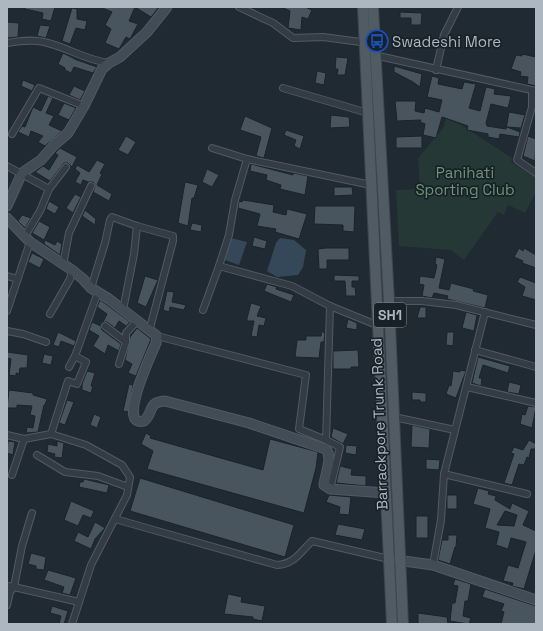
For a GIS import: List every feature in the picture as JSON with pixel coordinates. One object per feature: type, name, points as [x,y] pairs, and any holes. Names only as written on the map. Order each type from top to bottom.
[{"type":"main road","name":"Barrackpore Trunk Road","points":[[363,7],[365,43],[370,54],[389,301],[394,417],[394,559],[392,624]]},
{"type":"main road","name":"Barrackpore Trunk Road","points":[[373,7],[376,44],[370,54],[368,113],[370,185],[379,326],[386,493],[403,624]]},
{"type":"street","points":[[7,206],[22,173],[41,160],[54,145],[68,133],[84,106],[96,79],[108,63],[120,56],[147,32],[167,7]]},
{"type":"street","points":[[239,7],[273,23],[293,38],[323,37],[376,44]]},
{"type":"street","points":[[436,70],[444,35],[458,7]]},
{"type":"street","points":[[7,43],[23,41],[43,42],[84,58],[108,63]]},
{"type":"street","points":[[370,54],[436,70],[496,81],[534,91],[532,107],[517,160],[536,173]]},
{"type":"street","points":[[12,134],[39,88],[84,106]]},
{"type":"street","points":[[283,88],[368,113]]},
{"type":"street","points":[[212,148],[247,159],[370,185]]},
{"type":"street","points":[[203,310],[229,235],[235,200],[247,159]]},
{"type":"street","points":[[7,166],[49,189]]},
{"type":"street","points":[[7,310],[18,279],[28,239],[49,189],[66,167]]},
{"type":"street","points":[[63,265],[69,233],[91,186]]},
{"type":"street","points":[[69,367],[76,356],[112,217],[173,236],[173,241],[150,328]]},
{"type":"street","points":[[7,218],[28,239],[72,270],[94,290],[137,321],[150,328],[157,336],[306,375],[299,429],[340,446],[330,489]]},
{"type":"street","points":[[123,310],[134,254],[137,226]]},
{"type":"street","points":[[219,266],[292,286],[330,306],[379,326]]},
{"type":"street","points":[[50,314],[70,279],[72,270]]},
{"type":"street","points":[[7,276],[18,279]]},
{"type":"street","points":[[389,301],[429,302],[456,305],[536,325]]},
{"type":"street","points":[[326,440],[330,306]]},
{"type":"street","points":[[433,565],[441,520],[444,474],[485,312]]},
{"type":"street","points":[[119,364],[126,342],[126,333],[137,321]]},
{"type":"street","points":[[105,326],[126,342]]},
{"type":"street","points":[[7,331],[23,334],[46,342]]},
{"type":"street","points":[[157,336],[135,396],[133,414],[138,422],[147,419],[153,405],[157,401],[165,401],[249,422],[326,449],[329,453],[324,485],[330,489],[386,493]]},
{"type":"street","points":[[475,350],[536,367]]},
{"type":"street","points":[[51,434],[68,381],[77,384],[86,362],[76,356]]},
{"type":"street","points":[[466,387],[536,403]]},
{"type":"street","points":[[394,417],[455,430]]},
{"type":"street","points":[[7,435],[24,439],[51,434],[86,445],[122,465],[130,477],[127,495],[91,565],[72,624]]},
{"type":"street","points":[[12,474],[24,439]]},
{"type":"street","points":[[37,455],[65,472],[98,476],[128,487]]},
{"type":"street","points":[[444,474],[527,494]]},
{"type":"street","points":[[7,605],[10,592],[14,587],[22,546],[32,513]]},
{"type":"street","points":[[115,519],[277,565],[291,562],[298,557],[312,541],[394,559],[433,565],[536,600]]},
{"type":"street","points":[[7,586],[79,602]]},
{"type":"green space","name":"Panihati Sporting Club","points":[[446,118],[461,125],[512,158],[511,162],[536,178],[536,192],[525,213],[508,205],[504,215],[498,212],[464,260],[451,250],[399,246],[396,190],[420,189],[418,158],[444,127]]},
{"type":"water","points":[[227,237],[247,242],[239,265],[222,259]]},
{"type":"water","points":[[280,238],[294,240],[306,250],[303,267],[298,275],[277,277],[267,271],[276,243]]},
{"type":"building","points":[[25,7],[55,7],[51,21],[42,19],[43,13],[25,9]]},
{"type":"building","points":[[100,7],[135,7],[129,21],[138,24],[130,39],[126,37],[119,49],[105,43],[111,29],[105,25],[112,12]]},
{"type":"building","points":[[135,7],[159,7],[151,17]]},
{"type":"building","points":[[281,7],[305,7],[312,10],[308,19],[302,17],[301,30],[288,28],[290,11]]},
{"type":"building","points":[[72,8],[77,9],[77,19],[87,21],[85,30],[76,28],[70,44],[62,41]]},
{"type":"building","points":[[400,12],[422,13],[421,25],[411,25],[411,18],[400,18]]},
{"type":"building","points":[[7,22],[19,23],[18,37],[7,38]]},
{"type":"building","points":[[40,25],[50,26],[46,38],[37,36]]},
{"type":"building","points":[[63,53],[97,67],[93,73],[74,67],[71,73],[58,64]]},
{"type":"building","points":[[522,54],[536,57],[536,86],[527,84],[528,77],[520,76],[521,72],[511,69],[516,55],[522,56]]},
{"type":"building","points":[[336,57],[348,58],[345,75],[337,75],[338,69],[335,69]]},
{"type":"building","points":[[394,66],[422,74],[420,87],[394,72]]},
{"type":"building","points":[[317,71],[326,73],[324,85],[315,83]]},
{"type":"building","points":[[432,76],[439,78],[438,84],[462,89],[464,82],[476,84],[469,108],[480,111],[486,87],[495,89],[494,94],[511,96],[508,108],[491,104],[486,123],[487,126],[506,129],[509,112],[525,115],[521,128],[507,127],[520,132],[519,137],[500,134],[499,139],[488,137],[488,134],[467,130],[468,126],[442,117],[436,138],[423,135],[425,124],[420,122],[421,120],[397,121],[395,101],[416,101],[415,111],[424,113],[425,108],[439,112],[442,100],[427,97]]},
{"type":"building","points":[[23,80],[35,85],[32,91],[21,86]]},
{"type":"building","points":[[74,86],[85,91],[80,100],[69,95]]},
{"type":"building","points":[[48,96],[53,98],[46,113],[54,116],[49,125],[62,131],[45,146],[38,142],[43,136],[31,131],[29,137],[18,132],[22,126],[25,127],[33,107],[41,111]]},
{"type":"building","points":[[64,103],[76,108],[69,120],[58,115]]},
{"type":"building","points":[[331,115],[349,117],[350,127],[330,128]]},
{"type":"building","points":[[245,116],[272,128],[264,158],[256,156],[261,137],[240,130]]},
{"type":"building","points":[[286,130],[304,136],[300,149],[294,146],[296,140],[284,135]]},
{"type":"building","points":[[126,136],[136,142],[128,155],[118,150]]},
{"type":"building","points":[[422,136],[422,148],[396,148],[396,137]]},
{"type":"building","points":[[528,136],[536,139],[535,161],[523,156]]},
{"type":"building","points":[[60,148],[77,157],[72,167],[68,163],[64,163],[50,181],[35,172],[43,166],[49,170],[58,155],[55,153]]},
{"type":"building","points":[[97,160],[105,164],[100,173],[102,174],[97,185],[112,194],[109,201],[93,192],[95,186],[93,182],[83,180],[81,185],[75,182],[80,173],[75,169],[77,165],[89,172]]},
{"type":"building","points":[[251,164],[293,175],[293,173],[308,176],[305,195],[280,189],[281,185],[266,180],[267,175],[250,171]]},
{"type":"building","points":[[207,169],[219,175],[212,187],[202,182]]},
{"type":"building","points":[[185,182],[198,185],[194,198],[192,198],[188,226],[178,223]]},
{"type":"building","points":[[334,187],[352,187],[353,195],[334,196]]},
{"type":"building","points":[[75,194],[81,197],[73,213],[66,208]]},
{"type":"building","points":[[243,200],[274,205],[273,212],[286,215],[287,209],[307,214],[299,239],[275,232],[276,229],[257,226],[260,214],[238,208],[239,201],[242,202]]},
{"type":"building","points":[[49,201],[59,207],[55,214],[46,209]]},
{"type":"building","points":[[315,206],[355,206],[354,232],[343,231],[343,225],[314,224]]},
{"type":"building","points":[[85,210],[96,219],[95,225],[82,216]]},
{"type":"building","points":[[22,215],[31,218],[25,228],[18,221]]},
{"type":"building","points":[[39,221],[50,227],[44,240],[32,233]]},
{"type":"building","points":[[192,223],[202,225],[201,232],[190,230]]},
{"type":"building","points":[[254,237],[267,241],[265,249],[252,246]]},
{"type":"building","points":[[45,240],[55,245],[57,241],[62,244],[60,255],[44,244]]},
{"type":"building","points":[[349,248],[349,260],[327,260],[327,269],[319,269],[318,249]]},
{"type":"building","points":[[519,248],[523,251],[524,248],[536,255],[536,268],[522,263],[523,261],[514,257]]},
{"type":"building","points":[[32,253],[44,259],[40,268],[28,262]]},
{"type":"building","points":[[436,257],[445,259],[439,288],[449,290],[451,283],[474,289],[473,291],[488,295],[485,308],[447,299],[448,296],[434,293],[432,298],[422,296],[424,285],[419,284],[420,276],[434,278],[437,265],[435,264]]},
{"type":"building","points":[[334,275],[359,276],[359,281],[352,281],[352,287],[355,287],[356,296],[346,296],[345,281],[334,281]]},
{"type":"building","points":[[145,276],[158,280],[146,307],[137,303]]},
{"type":"building","points":[[520,277],[536,283],[536,300],[522,296],[525,287],[517,282]]},
{"type":"building","points":[[267,284],[277,287],[276,289],[294,295],[291,302],[264,291]]},
{"type":"building","points":[[167,291],[174,292],[172,302],[186,305],[184,310],[170,307],[169,312],[163,310]]},
{"type":"building","points":[[100,300],[130,322],[126,326],[119,321],[115,328],[107,322],[103,322],[107,314],[97,307]]},
{"type":"building","points":[[251,303],[261,306],[257,316],[266,318],[264,326],[259,325],[257,337],[251,336],[254,321],[247,321]]},
{"type":"building","points":[[420,307],[426,307],[426,318],[417,318]]},
{"type":"building","points":[[466,312],[477,315],[474,331],[462,328]]},
{"type":"building","points":[[348,319],[357,323],[357,330],[346,328]]},
{"type":"building","points":[[92,322],[101,326],[102,330],[121,344],[119,351],[108,345],[105,354],[93,346],[99,336],[89,330]]},
{"type":"building","points":[[137,328],[151,339],[136,376],[128,373],[132,364],[125,360],[130,337]]},
{"type":"building","points":[[322,331],[325,334],[324,342],[321,342],[319,358],[295,357],[297,340],[306,340],[306,336],[321,336]]},
{"type":"building","points":[[58,332],[76,341],[74,346],[61,341],[59,347],[53,345]]},
{"type":"building","points":[[447,332],[454,332],[453,346],[446,345]]},
{"type":"building","points":[[358,350],[359,367],[351,367],[351,369],[333,369],[333,351]]},
{"type":"building","points":[[7,352],[28,355],[27,368],[20,368],[19,374],[16,373],[16,376],[9,375],[11,359],[7,358]]},
{"type":"building","points":[[44,354],[53,356],[51,365],[42,363]]},
{"type":"building","points":[[478,357],[510,366],[508,373],[483,365],[479,378],[482,378],[481,386],[472,383]]},
{"type":"building","points":[[460,370],[466,371],[456,398],[446,394],[449,385],[451,386],[453,371],[460,372]]},
{"type":"building","points":[[87,371],[95,373],[91,386],[93,386],[91,393],[82,390],[82,384]]},
{"type":"building","points":[[509,382],[521,385],[519,394],[507,392]]},
{"type":"building","points":[[129,384],[133,385],[128,412],[123,411]]},
{"type":"building","points":[[9,390],[33,393],[33,395],[47,399],[44,405],[38,432],[26,433],[27,427],[33,428],[35,416],[30,415],[32,406],[17,405],[17,408],[7,408]]},
{"type":"building","points":[[412,392],[426,393],[426,402],[412,400]]},
{"type":"building","points":[[67,400],[74,402],[65,425],[59,423]]},
{"type":"building","points":[[528,406],[536,407],[532,428],[520,424],[522,414],[525,415]]},
{"type":"building","points":[[94,414],[101,417],[97,428],[90,425]]},
{"type":"building","points":[[412,425],[430,429],[429,448],[411,447]]},
{"type":"building","points":[[333,428],[348,434],[343,444],[331,437]]},
{"type":"building","points":[[146,433],[151,436],[150,438],[263,470],[270,439],[318,452],[316,468],[304,513],[147,469],[153,451],[141,444]]},
{"type":"building","points":[[529,440],[536,444],[535,449],[531,449],[529,458],[527,457],[524,465],[519,464],[512,485],[504,483],[514,454],[511,453],[514,447],[523,450]]},
{"type":"building","points":[[8,441],[15,442],[13,455],[7,453]]},
{"type":"building","points":[[57,441],[64,443],[62,458],[54,457],[55,454],[47,452],[48,444],[57,446]]},
{"type":"building","points":[[346,445],[357,446],[356,455],[345,453]]},
{"type":"building","points":[[426,459],[440,460],[439,470],[426,469]]},
{"type":"building","points":[[340,466],[352,469],[351,475],[366,476],[366,486],[336,483]]},
{"type":"building","points":[[140,478],[294,525],[285,557],[130,511]]},
{"type":"building","points":[[84,479],[109,485],[107,493],[79,487],[80,482],[83,482]]},
{"type":"building","points":[[478,488],[489,491],[488,494],[496,496],[495,500],[510,509],[512,503],[529,511],[523,525],[536,531],[536,550],[524,589],[512,586],[513,583],[503,581],[508,565],[518,568],[526,542],[511,538],[508,549],[496,545],[499,532],[485,528],[490,509],[473,504]],"holes":[[[505,511],[517,515],[514,526],[497,525]]]},
{"type":"building","points":[[329,495],[351,497],[349,515],[339,514],[340,507],[326,502]]},
{"type":"building","points":[[447,495],[457,495],[457,509],[447,509]]},
{"type":"building","points":[[71,501],[94,511],[91,518],[83,515],[78,526],[64,520]]},
{"type":"building","points":[[416,516],[428,516],[428,538],[416,538]]},
{"type":"building","points":[[95,522],[105,528],[95,539],[91,549],[74,541],[78,532],[88,537]]},
{"type":"building","points":[[338,524],[365,529],[362,540],[335,535]]},
{"type":"building","points":[[448,535],[457,535],[456,547],[450,564],[438,560],[442,540],[448,540]]},
{"type":"building","points":[[31,553],[46,557],[44,570],[36,569],[36,566],[28,564]]},
{"type":"building","points":[[48,570],[76,578],[70,595],[62,593],[64,587],[44,580]]},
{"type":"building","points":[[455,579],[471,584],[468,601],[465,601],[463,616],[471,618],[469,624],[450,621],[452,603],[455,603],[458,586],[453,585]]},
{"type":"building","points":[[485,589],[536,606],[536,624],[501,624],[504,612],[501,611],[504,604],[482,597]]},
{"type":"building","points":[[228,594],[242,597],[241,602],[265,606],[262,621],[253,619],[253,617],[224,614]]},
{"type":"building","points":[[52,606],[68,611],[64,624],[59,624],[61,616],[50,613]]},
{"type":"building","points":[[418,613],[447,617],[448,624],[418,624]]},
{"type":"place","name":"Swadeshi More","points":[[377,41]]}]
